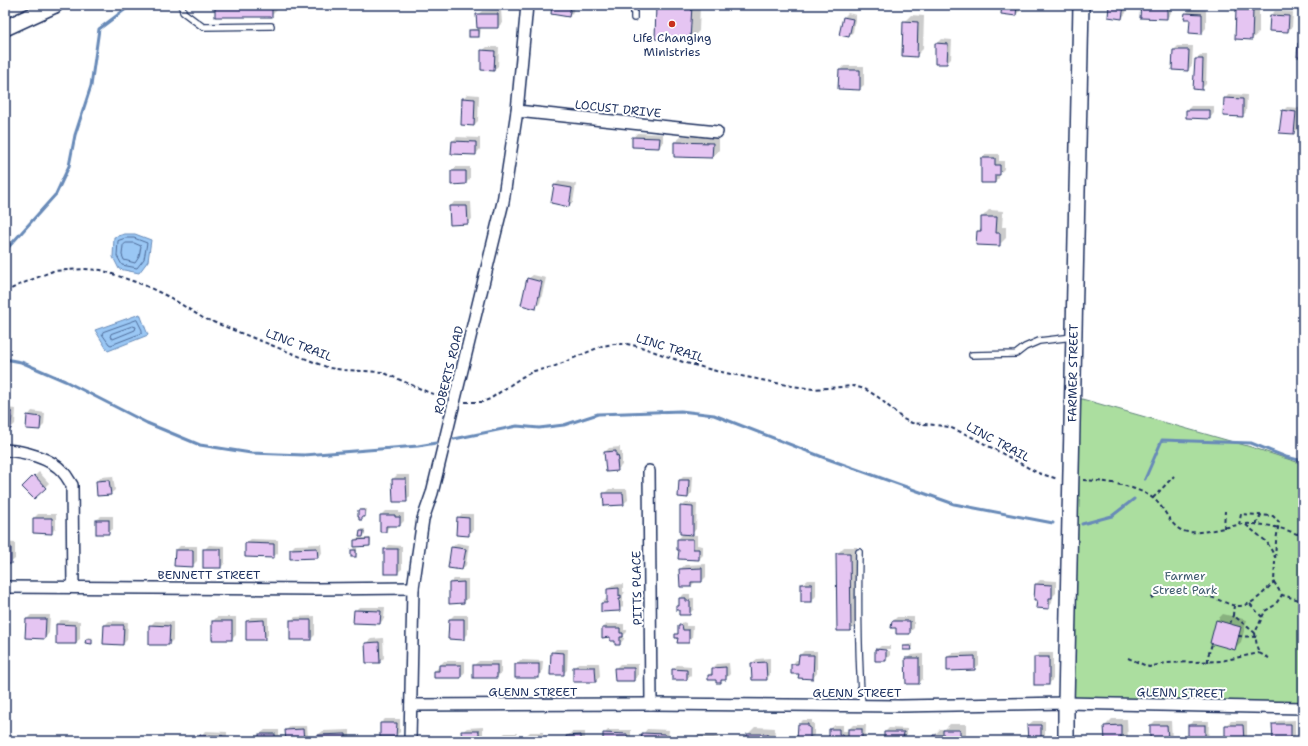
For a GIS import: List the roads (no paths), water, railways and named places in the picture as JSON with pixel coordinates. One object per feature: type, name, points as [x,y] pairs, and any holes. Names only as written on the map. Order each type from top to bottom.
[{"type":"street","points":[[5,28],[55,5]]},
{"type":"street","name":"ROBERTS ROAD","points":[[410,741],[413,588],[423,519],[432,493],[503,202],[516,111],[527,5]]},
{"type":"street","name":"FARMER STREET","points":[[1066,741],[1081,5]]},
{"type":"street","name":"LOCUST DRIVE","points":[[516,111],[589,120],[717,132]]},
{"type":"street","points":[[5,450],[36,456],[51,463],[63,471],[72,485],[73,587]]},
{"type":"street","name":"PITTS PLACE","points":[[649,471],[652,704]]},
{"type":"street","name":"BENNETT STREET","points":[[5,587],[316,589],[413,588]]},
{"type":"street","name":"GLENN STREET","points":[[411,705],[652,704],[862,706],[1066,704],[1303,708]]},
{"type":"lane","points":[[182,5],[183,12],[203,27],[271,26]]},
{"type":"lane","points":[[634,18],[634,8],[637,5]]},
{"type":"lane","points":[[972,355],[1016,354],[1025,347],[1039,341],[1074,337]]},
{"type":"lane","points":[[859,552],[858,584],[860,682],[862,706]]},
{"type":"water","points":[[125,234],[135,234],[151,240],[148,261],[139,273],[119,269],[113,257],[114,237]]},
{"type":"water","points":[[140,314],[148,335],[108,351],[95,330]]},
{"type":"waterway","points":[[5,251],[56,194],[69,166],[75,135],[91,86],[99,29],[131,5]]},
{"type":"waterway","points":[[5,359],[21,362],[65,381],[147,423],[200,445],[251,453],[304,455],[418,446],[436,443]]},
{"type":"waterway","points":[[454,439],[517,426],[539,428],[564,425],[598,414],[681,411],[714,415],[825,458],[954,504],[1053,523]]},
{"type":"waterway","points":[[1145,479],[1162,440],[1251,443],[1286,457],[1303,461]]},
{"type":"waterway","points":[[1082,524],[1112,516],[1134,499]]},
{"type":"place","name":"Life Changing Ministries","points":[[672,24]]},
{"type":"park label","name":"Farmer Street Park","points":[[1185,583]]}]
